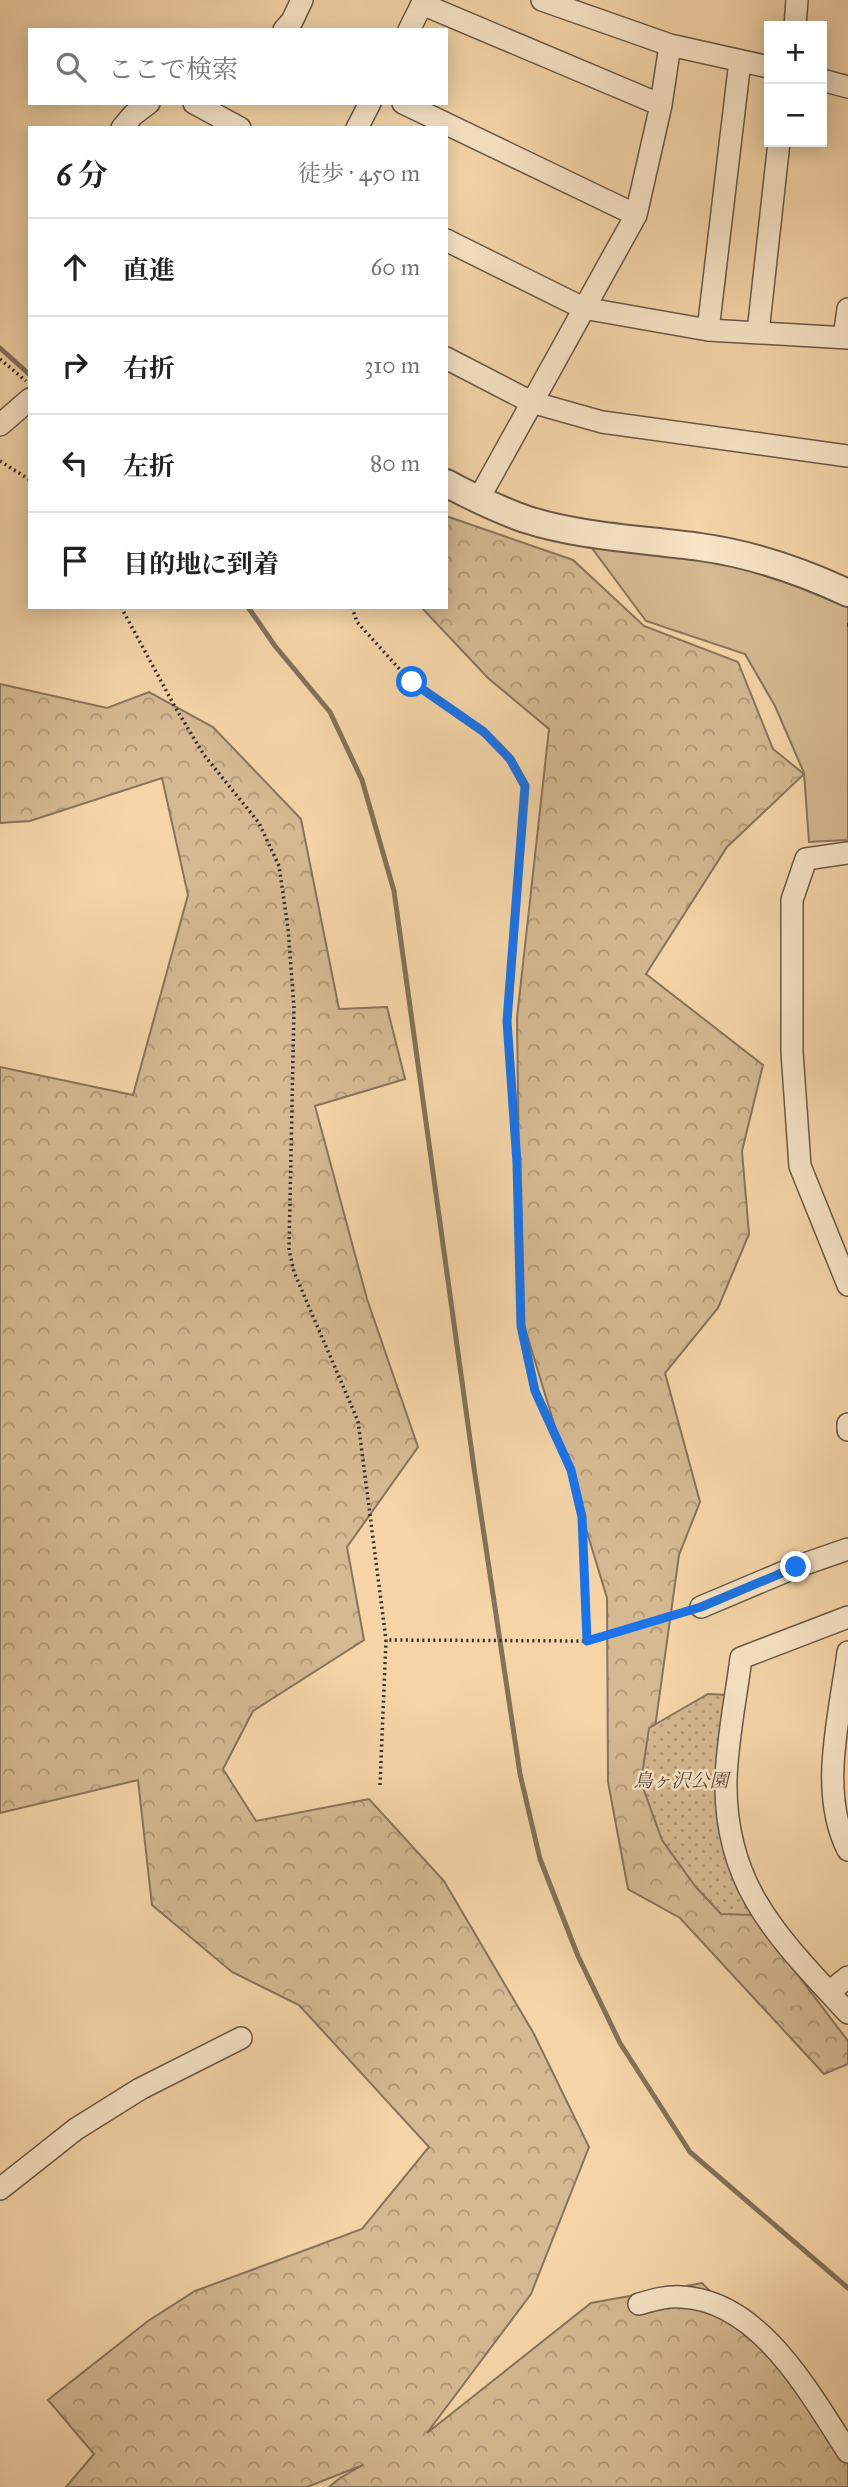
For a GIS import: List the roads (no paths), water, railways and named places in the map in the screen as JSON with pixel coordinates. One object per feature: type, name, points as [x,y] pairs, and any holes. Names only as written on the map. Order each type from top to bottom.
[{"type":"street","points":[[286,28],[302,0]]},
{"type":"street","points":[[542,0],[670,45],[764,66]]},
{"type":"street","points":[[795,21],[797,0]]},
{"type":"street","points":[[410,28],[422,4],[661,105]]},
{"type":"street","points":[[478,500],[636,215],[661,105],[670,45]]},
{"type":"street","points":[[708,330],[740,61]]},
{"type":"street","points":[[827,81],[848,87]]},
{"type":"street","points":[[124,126],[146,105]]},
{"type":"street","points":[[198,105],[236,126]]},
{"type":"street","points":[[358,126],[369,105]]},
{"type":"street","points":[[407,105],[636,215]]},
{"type":"street","points":[[758,332],[778,147]]},
{"type":"street","points":[[448,241],[583,308],[708,330],[846,337],[848,309]]},
{"type":"street","points":[[448,359],[531,401],[602,422],[848,456]]},
{"type":"street","points":[[0,425],[28,401]]},
{"type":"street","points":[[448,484],[478,500],[526,519],[575,531],[750,556],[846,585]]},
{"type":"street","points":[[848,853],[806,859],[792,900],[792,1052],[800,1166],[848,1285]]},
{"type":"street","points":[[848,1424],[848,1430]]},
{"type":"street","points":[[701,1607],[796,1567],[848,1549]]},
{"type":"street","points":[[848,1618],[741,1658],[726,1777],[727,1812],[732,1844],[755,1901],[793,1954],[848,2013]]},
{"type":"street","points":[[848,1652],[832,1780],[838,1829],[848,1850]]},
{"type":"street","points":[[828,1992],[848,1977]]},
{"type":"street","points":[[0,2189],[76,2129],[140,2089],[241,2038]]},
{"type":"street","points":[[639,2304],[662,2298],[683,2297],[710,2303],[745,2321],[772,2344],[796,2372],[848,2452]]},
{"type":"waterway","points":[[0,348],[28,373]]},
{"type":"waterway","points":[[249,609],[275,646],[330,712],[362,780],[394,891],[474,1468],[520,1774],[540,1859],[578,1956],[620,2043],[690,2152],[848,2288]]},
{"type":"park label","name":"鳥ヶ沢公園","points":[[681,1780]]}]
